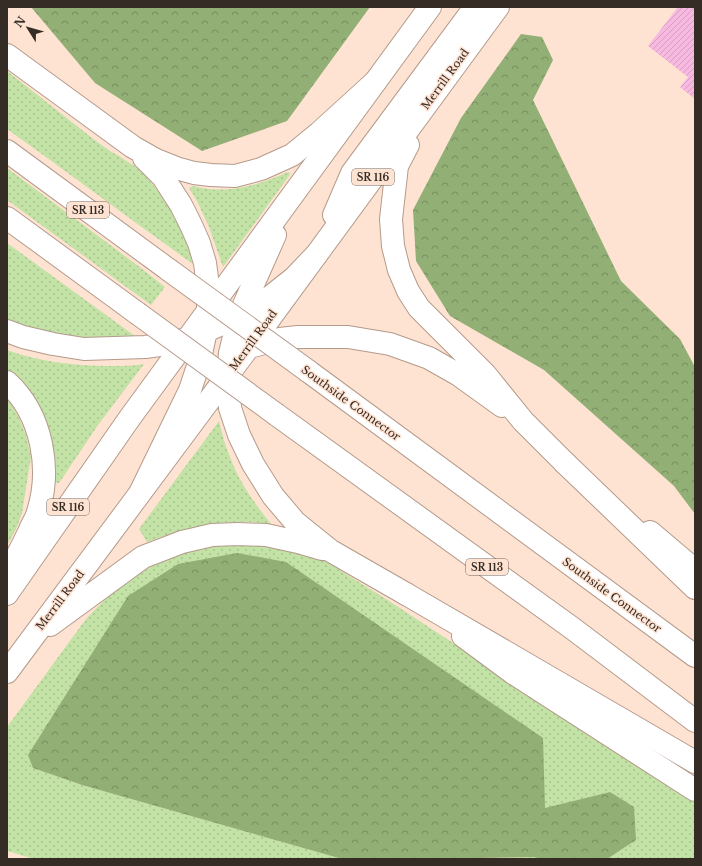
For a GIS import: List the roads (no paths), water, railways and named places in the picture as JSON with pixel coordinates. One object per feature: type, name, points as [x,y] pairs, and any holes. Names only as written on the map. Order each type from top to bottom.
[{"type":"main road","name":"SR 116","points":[[7,594],[129,419],[200,327],[294,194],[430,7]]},
{"type":"main road","points":[[7,331],[23,337],[84,349],[145,347],[167,344],[200,327],[239,316],[270,297],[294,278],[316,255],[352,174],[475,7]]},
{"type":"main road","name":"Merrill Road","points":[[7,672],[228,374],[239,350],[316,255],[498,7]]},
{"type":"main road","points":[[7,55],[133,148],[163,177],[181,205],[199,243],[205,263],[208,286],[200,327],[199,363],[190,390],[141,491]]},
{"type":"main road","points":[[133,148],[156,160],[194,173],[235,176],[261,169],[292,155],[319,133],[375,82]]},
{"type":"main road","points":[[434,94],[397,166],[391,219],[393,246],[399,270],[408,291],[419,308],[486,374],[523,421],[695,588]]},
{"type":"main road","name":"Southside Connector","points":[[7,151],[695,656]]},
{"type":"main road","points":[[239,350],[239,316],[294,194]]},
{"type":"main road","name":"SR 113","points":[[7,218],[276,415],[572,628],[695,721]]},
{"type":"main road","points":[[129,419],[173,379],[199,363],[280,339],[298,337],[348,337],[390,344],[429,358],[459,375],[523,421]]},
{"type":"main road","points":[[228,374],[230,408],[239,434],[253,464],[273,496],[295,522],[331,551],[695,762]]},
{"type":"main road","points":[[7,382],[14,389],[27,408],[36,425],[43,454],[43,488],[36,516],[7,576]]},
{"type":"main road","points":[[566,463],[695,570]]},
{"type":"main road","points":[[31,639],[143,557],[182,542],[212,535],[266,535],[331,551]]},
{"type":"main road","points":[[406,594],[513,673],[695,790]]}]
